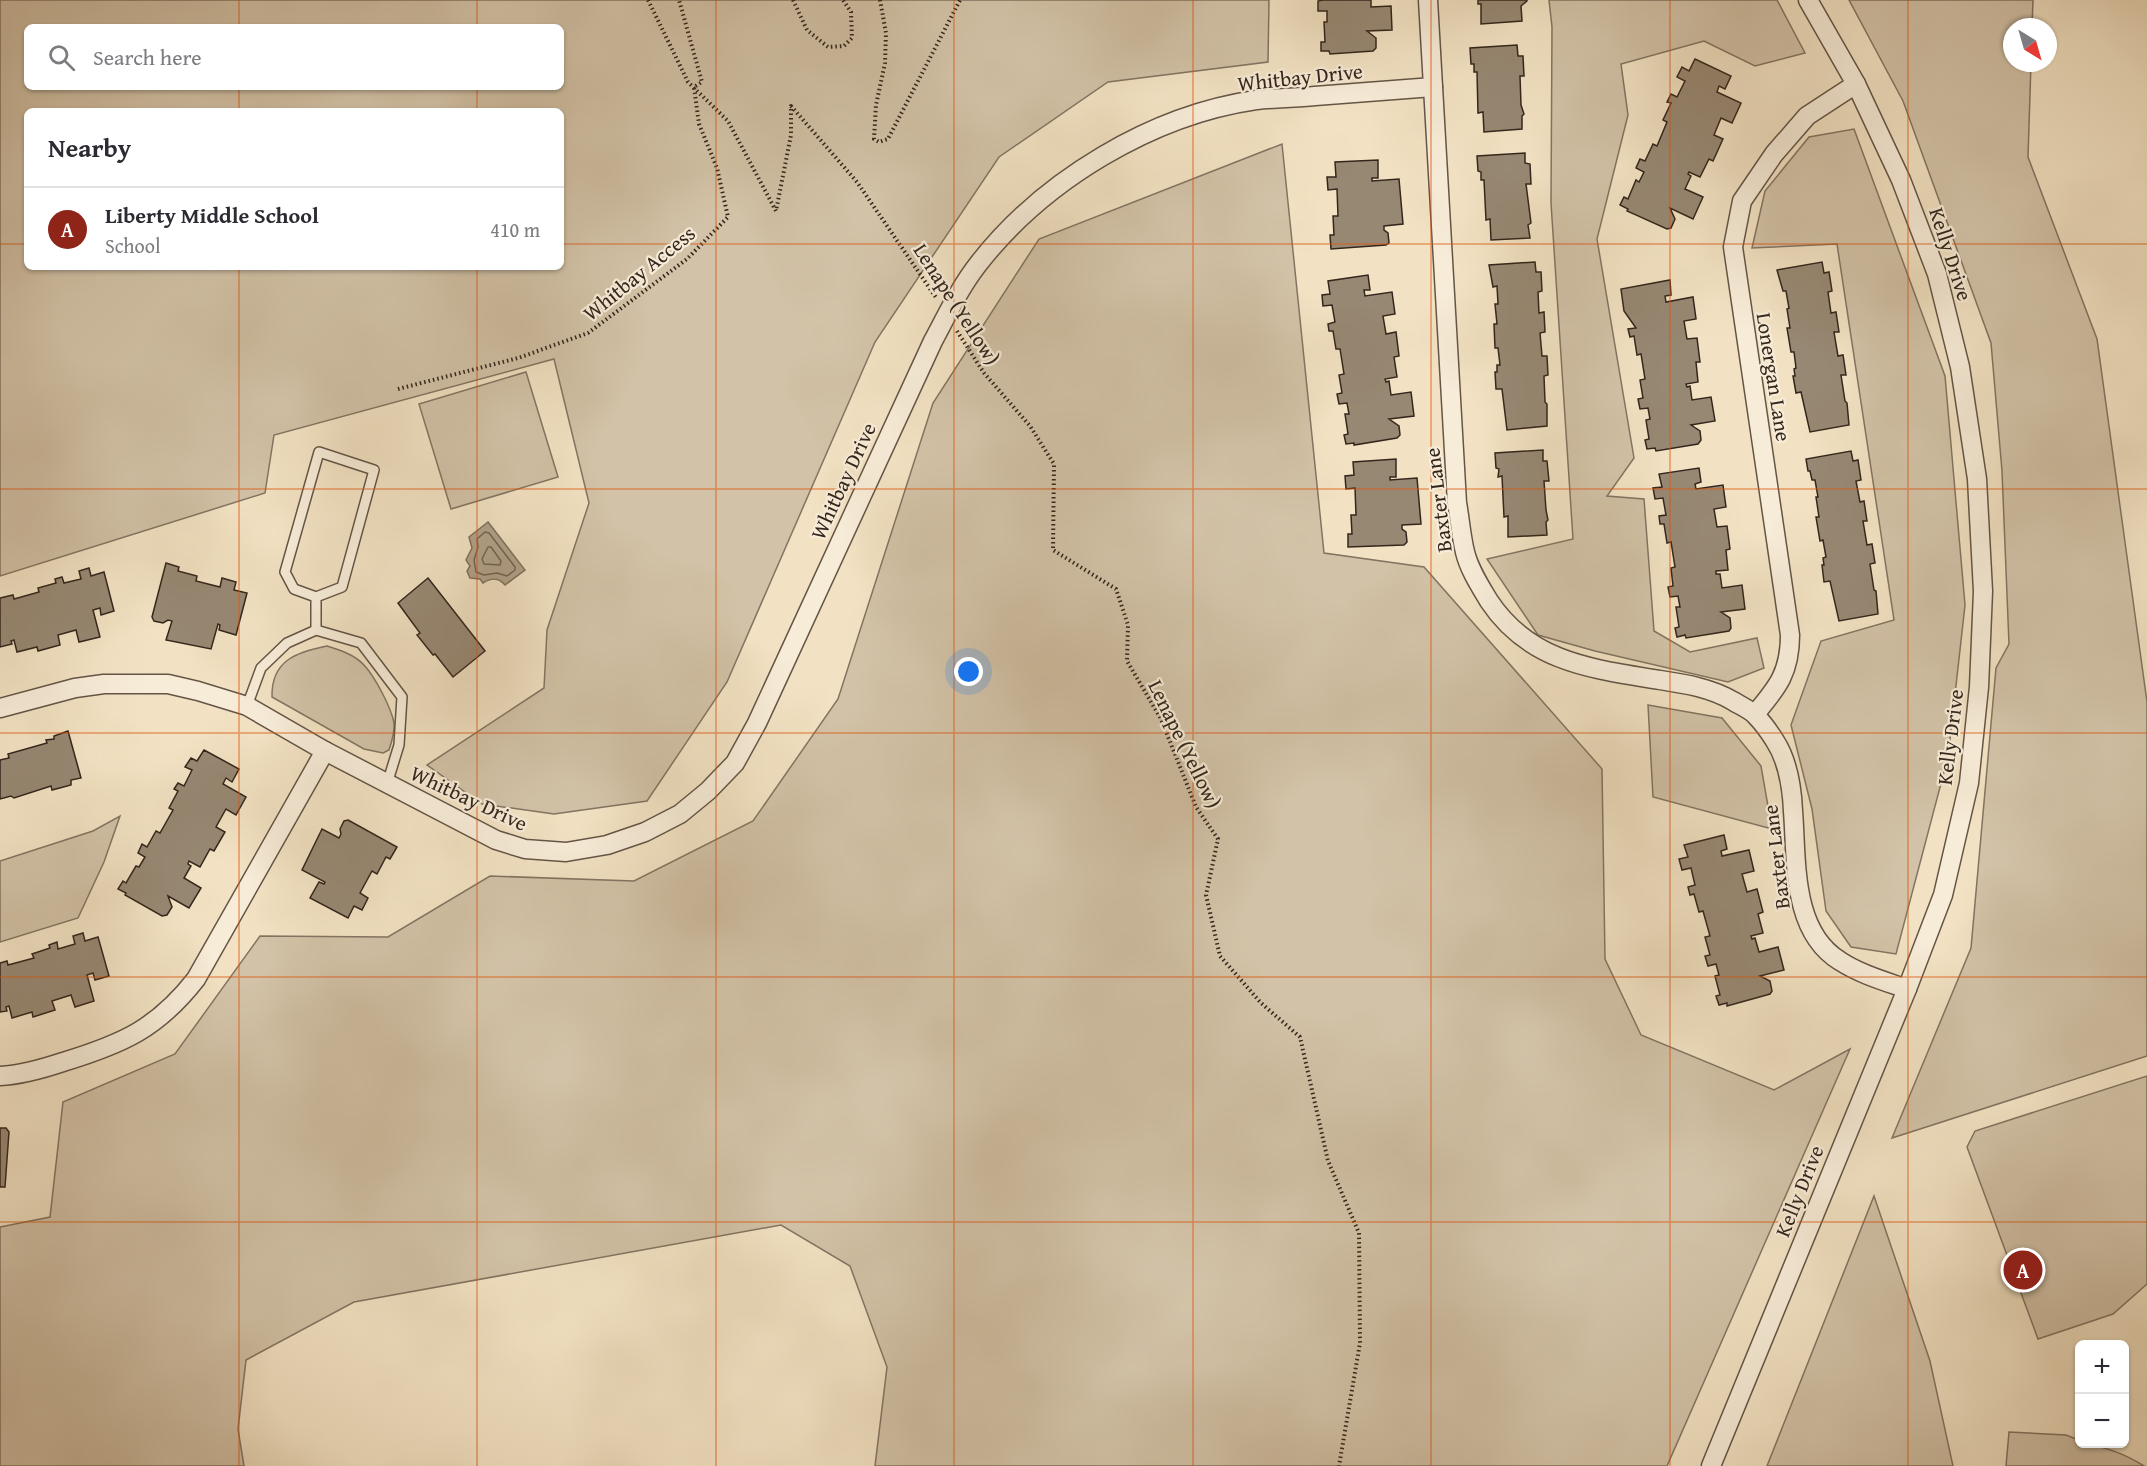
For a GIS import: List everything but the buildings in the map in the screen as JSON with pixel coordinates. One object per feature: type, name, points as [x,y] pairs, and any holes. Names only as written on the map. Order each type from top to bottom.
[{"type":"street","name":"Baxter Lane","points":[[1428,0],[1457,503],[1465,554],[1482,589],[1498,614],[1524,638],[1551,655],[1576,665],[1689,684],[1721,694],[1755,714],[1777,744],[1787,771],[1792,800],[1798,889],[1812,932],[1838,960],[1862,973],[1906,989]]},
{"type":"street","name":"Kelly Drive","points":[[1711,1466],[1943,895],[1969,783],[1979,687],[1983,591],[1977,479],[1960,367],[1937,274],[1901,180],[1856,84],[1808,0]]},
{"type":"street","name":"Lonergan Lane","points":[[1755,714],[1776,688],[1785,672],[1790,654],[1790,635],[1733,247],[1742,201],[1774,154],[1807,117],[1856,84]]},
{"type":"street","name":"Whitbay Drive","points":[[0,708],[75,688],[104,684],[168,684],[247,706],[387,784],[496,840],[525,849],[566,852],[607,845],[645,832],[680,814],[708,791],[735,763],[757,723],[933,341],[978,264],[1005,233],[1067,178],[1137,137],[1180,119],[1256,100],[1433,87]]},
{"type":"street","points":[[0,1076],[46,1067],[114,1046],[141,1030],[181,998],[196,979],[325,751]]},
{"type":"lane","points":[[319,452],[374,470],[342,587],[316,597],[294,589],[285,572],[319,452]]},
{"type":"lane","points":[[316,597],[316,630]]},
{"type":"lane","points":[[247,706],[261,668],[287,643],[316,630],[361,643],[402,697],[399,744],[387,784]]},
{"type":"path","name":"Lenape (Yellow)","points":[[648,0],[688,82],[728,122],[776,211],[791,135],[791,106],[857,182],[984,374],[1030,426],[1054,464],[1053,550],[1116,589],[1128,625],[1127,661],[1161,719],[1196,807],[1218,839],[1206,895],[1220,956],[1261,1003],[1300,1037],[1328,1161],[1359,1233],[1360,1343],[1339,1466]]},
{"type":"path","points":[[679,0],[702,82],[694,87]]},
{"type":"path","points":[[793,0],[807,30],[828,48],[844,46],[852,38],[851,12],[843,0]]},
{"type":"path","points":[[879,0],[886,33],[885,63],[876,105],[874,139],[879,142],[888,139],[960,0]]},
{"type":"path","name":"Whitbay Access","points":[[398,389],[518,358],[588,333],[687,260],[728,217],[717,168],[699,124],[694,87]]},
{"type":"shaded area","points":[[0,0],[1269,0],[1268,62],[1108,82],[999,157],[875,342],[727,682],[647,801],[554,814],[482,804],[427,765],[544,688],[547,630],[589,503],[554,359],[274,435],[265,493],[0,576]]},
{"type":"shaded area","points":[[1549,0],[1777,0],[1805,53],[1755,66],[1704,41],[1621,64],[1628,115],[1597,239],[1634,458],[1607,496],[1644,499],[1654,631],[1690,652],[1757,638],[1764,668],[1728,682],[1595,651],[1538,635],[1487,559],[1573,539],[1551,203],[1552,27]]},
{"type":"shaded area","points":[[1849,0],[2033,0],[2032,18],[2003,18],[2003,72],[2031,72],[2028,157],[2097,339],[2147,702],[2147,1056],[1892,1138],[1971,948],[1996,668],[2009,644],[2002,471],[1991,343],[1903,101]]},
{"type":"shaded area","points":[[1854,129],[1945,376],[1965,605],[1948,757],[1896,954],[1851,947],[1826,911],[1812,809],[1791,725],[1821,641],[1894,620],[1837,244],[1752,248],[1765,191],[1809,137]]},
{"type":"shaded area","points":[[1282,144],[1324,553],[1424,567],[1602,769],[1605,959],[1641,1035],[1774,1090],[1850,1049],[1667,1466],[875,1466],[887,1367],[850,1266],[781,1225],[354,1302],[246,1360],[238,1429],[244,1466],[0,1466],[0,1227],[50,1217],[63,1102],[175,1054],[260,936],[388,937],[490,876],[634,881],[753,821],[838,699],[933,403],[1039,239]]},
{"type":"shaded area","points":[[526,372],[558,477],[451,509],[419,404]]},
{"type":"shaded area","points":[[327,646],[356,658],[378,684],[394,723],[394,733],[389,750],[383,753],[364,749],[272,697],[276,675],[288,660],[305,651]]},
{"type":"shaded area","points":[[1648,705],[1722,718],[1761,766],[1772,829],[1653,797]]},
{"type":"shaded area","points":[[120,816],[104,862],[78,918],[0,942],[0,861],[93,831]]},
{"type":"shaded area","points":[[2147,1076],[2147,1284],[2113,1314],[2038,1339],[1967,1147],[1975,1131]]},
{"type":"shaded area","points":[[1874,1196],[1930,1361],[1953,1466],[1767,1466]]},
{"type":"shaded area","points":[[2009,1432],[2066,1435],[2075,1438],[2075,1448],[2103,1448],[2144,1466],[2006,1466]]},
{"type":"water","points":[[488,522],[525,570],[505,585],[494,579],[483,583],[480,579],[470,578],[467,571],[470,566],[466,560],[472,548],[469,537]]},
{"type":"place","name":"Liberty Middle School","points":[[2023,1270]]}]
